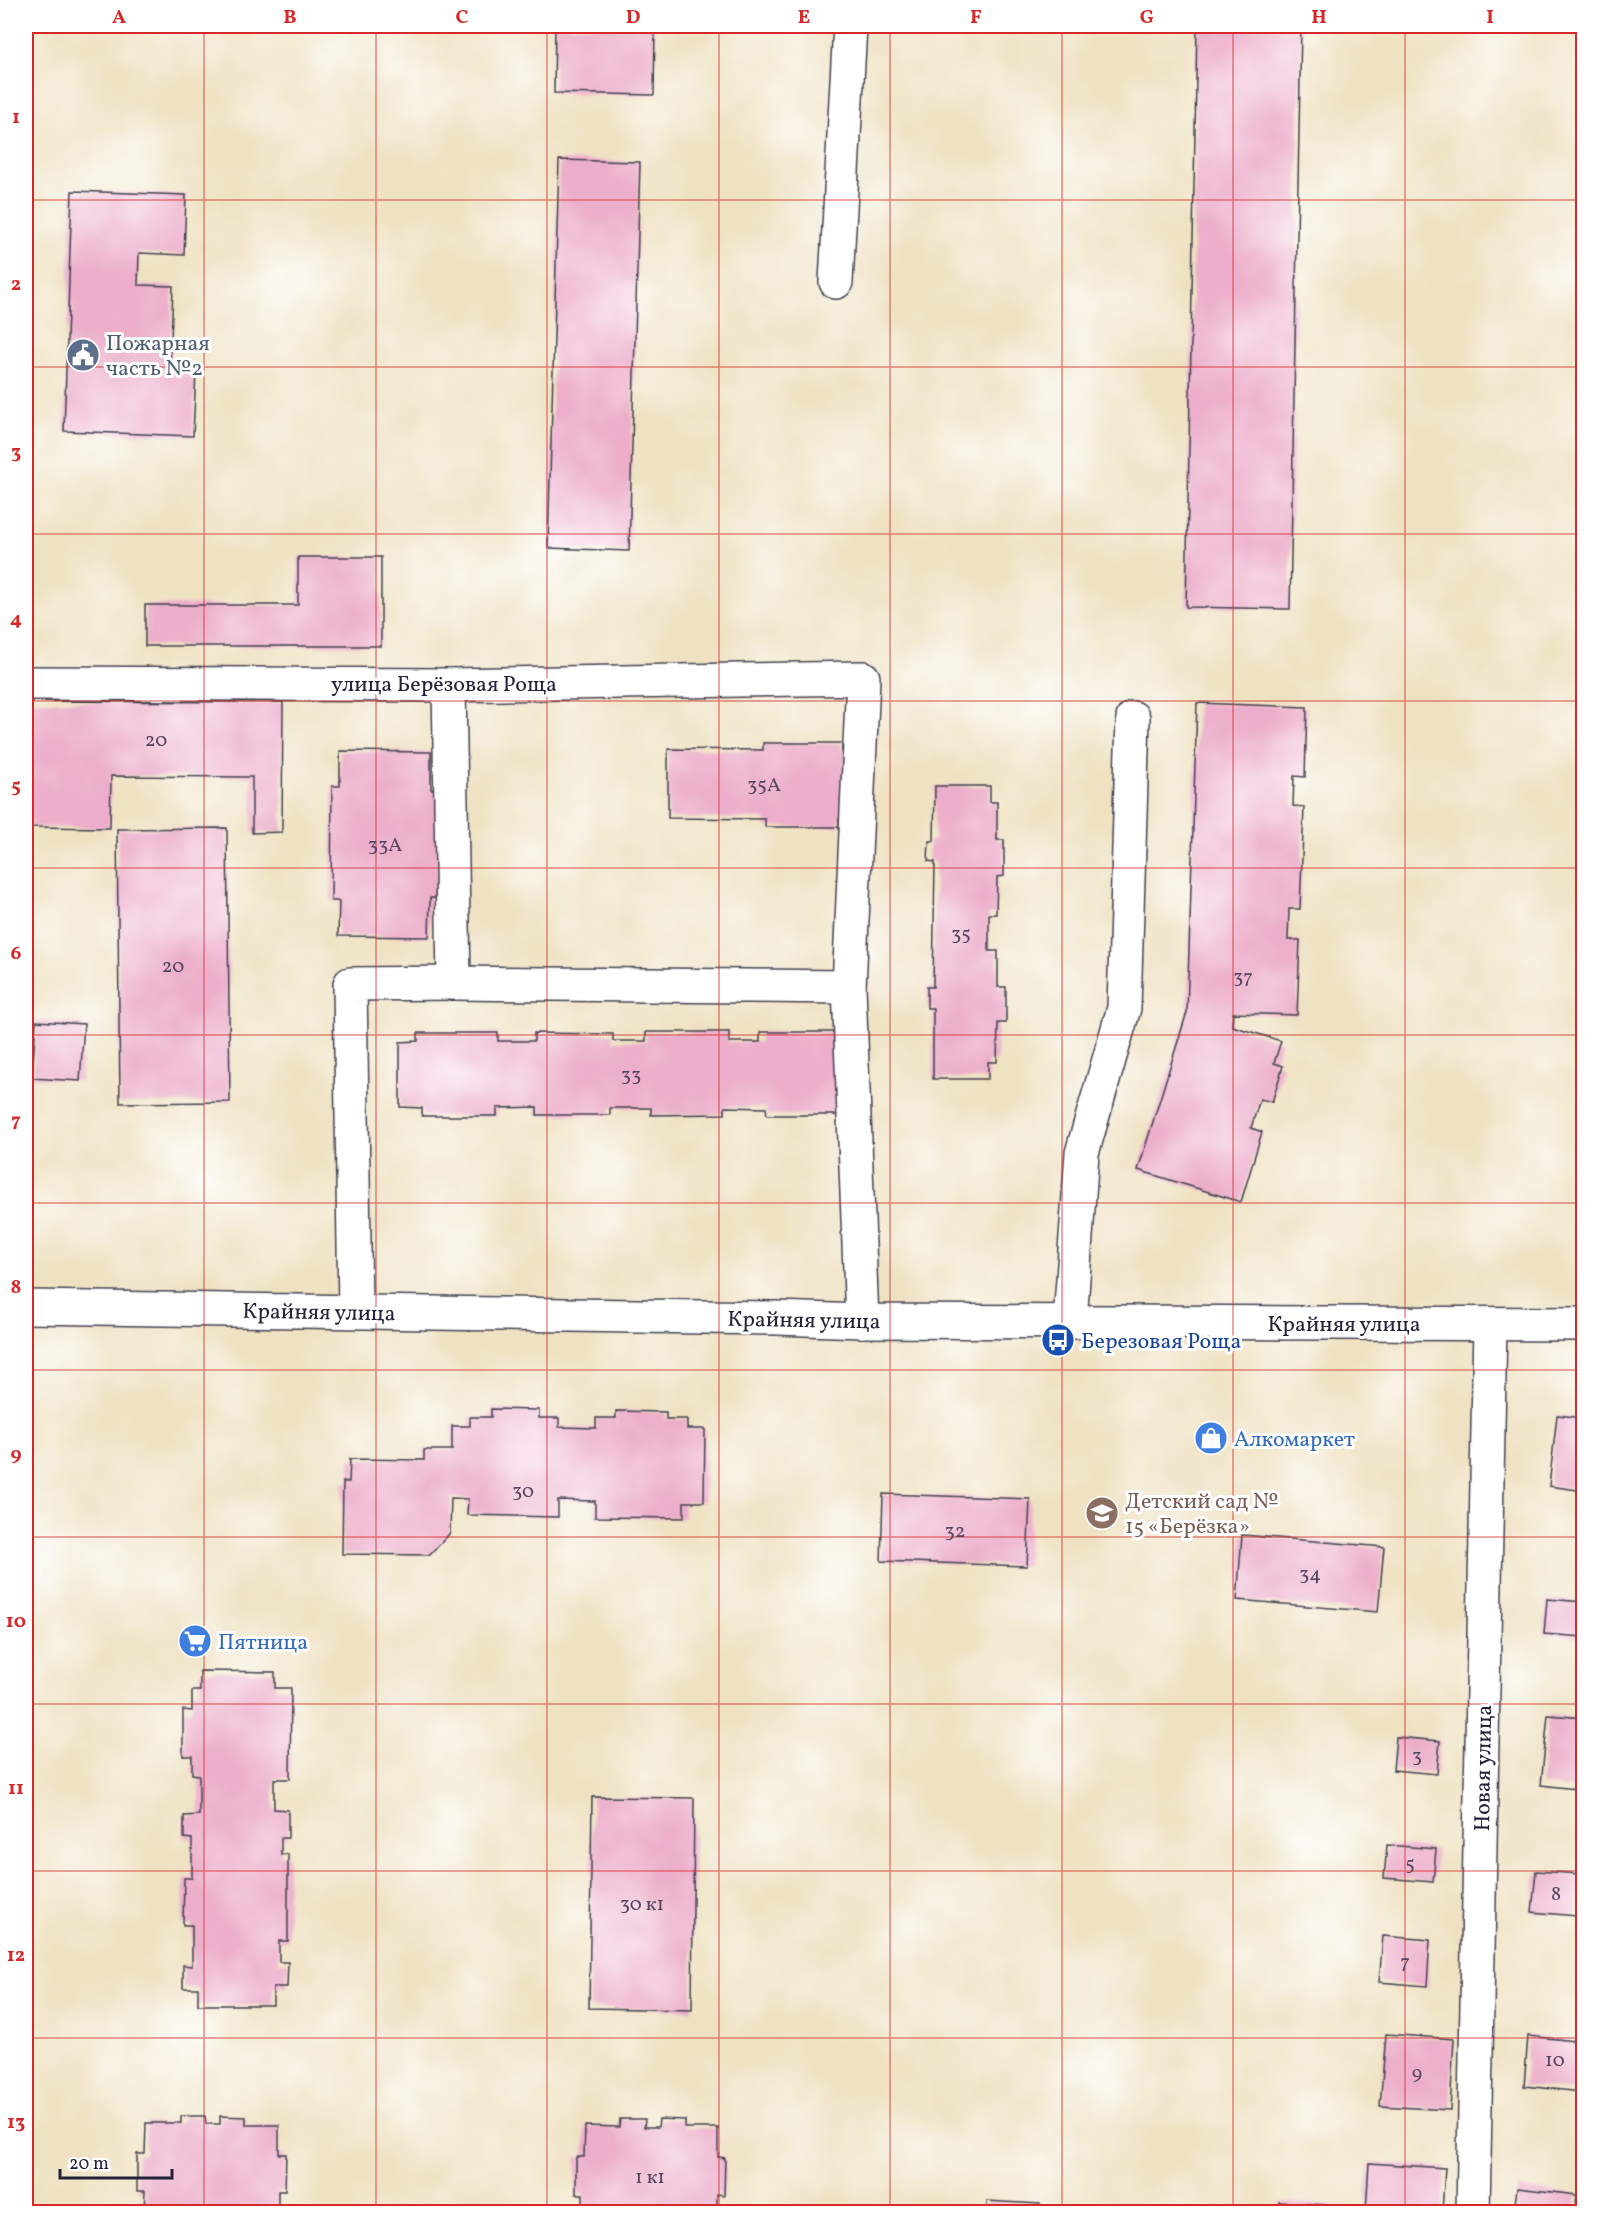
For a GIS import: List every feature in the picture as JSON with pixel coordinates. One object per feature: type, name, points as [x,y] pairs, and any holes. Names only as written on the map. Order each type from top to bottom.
[{"type":"street","points":[[836,282],[850,26]]},
{"type":"street","name":"улица Берёзовая Роща","points":[[26,683],[449,685],[863,678],[849,987]]},
{"type":"street","points":[[449,685],[454,983]]},
{"type":"street","points":[[1070,1321],[1083,1153],[1124,1008],[1133,718]]},
{"type":"street","points":[[355,1311],[350,984],[849,987],[862,1321]]},
{"type":"street","name":"Крайняя улица","points":[[26,1307],[862,1321],[1584,1324]]},
{"type":"street","name":"Новая улица","points":[[1473,2212],[1490,1324]]},
{"type":"building","points":[[555,26],[655,26],[654,95],[554,93]]},
{"type":"building","points":[[1197,26],[1301,26],[1290,609],[1186,607]]},
{"type":"building","points":[[559,160],[640,162],[629,551],[548,548]]},
{"type":"building","points":[[72,191],[186,195],[184,255],[139,253],[138,285],[173,286],[170,370],[196,371],[193,436],[64,431]]},
{"type":"building","points":[[298,557],[381,557],[381,646],[145,646],[145,605],[298,605]]},
{"type":"building","points":[[30,701],[283,702],[282,832],[252,833],[252,777],[111,776],[110,828],[30,827]]},
{"type":"building","points":[[1197,703],[1307,707],[1305,777],[1294,776],[1293,806],[1304,807],[1300,909],[1289,909],[1288,940],[1300,940],[1297,1015],[1233,1013],[1232,1026],[1281,1041],[1274,1063],[1283,1066],[1272,1102],[1260,1099],[1251,1128],[1262,1132],[1241,1202],[1138,1170],[1187,1012]]},
{"type":"building","points":[[763,743],[842,743],[842,751],[860,751],[860,819],[839,819],[839,827],[765,827],[765,819],[668,818],[668,749],[763,750]]},
{"type":"building","points":[[340,751],[431,752],[431,789],[439,789],[438,898],[430,898],[429,937],[338,936],[339,901],[331,901],[332,786],[340,786]]},
{"type":"building","points":[[935,786],[990,786],[990,802],[997,802],[997,840],[1004,840],[1004,876],[997,877],[996,914],[989,914],[989,951],[998,951],[998,987],[1006,987],[1006,1023],[998,1023],[997,1062],[988,1062],[988,1079],[933,1079],[933,1008],[927,1008],[927,987],[933,987],[935,862],[928,861],[929,841],[934,841]]},
{"type":"building","points":[[227,828],[230,1102],[120,1103],[117,829]]},
{"type":"building","points":[[36,1021],[84,1024],[80,1081],[32,1078]]},
{"type":"building","points":[[646,1032],[729,1032],[729,1042],[760,1042],[760,1032],[844,1032],[840,1115],[767,1115],[766,1108],[725,1107],[725,1114],[651,1115],[651,1108],[610,1108],[610,1115],[537,1115],[537,1107],[497,1108],[497,1116],[422,1116],[422,1108],[400,1107],[400,1042],[418,1041],[418,1033],[498,1033],[498,1041],[534,1041],[534,1033],[613,1034],[613,1041],[646,1041]]},
{"type":"building","points":[[491,1409],[539,1410],[539,1418],[559,1418],[559,1427],[596,1428],[596,1418],[616,1418],[616,1411],[666,1412],[666,1419],[687,1419],[687,1429],[705,1429],[704,1502],[684,1502],[684,1518],[595,1517],[595,1501],[558,1500],[558,1517],[467,1515],[468,1499],[451,1498],[450,1533],[430,1555],[342,1554],[343,1482],[349,1482],[350,1459],[424,1460],[424,1450],[452,1450],[452,1426],[470,1426],[470,1417],[491,1417]]},
{"type":"building","points":[[1557,1415],[1584,1418],[1584,1491],[1549,1486]]},
{"type":"building","points":[[883,1494],[1030,1499],[1027,1566],[881,1561]]},
{"type":"building","points":[[1242,1535],[1384,1547],[1378,1612],[1237,1600]]},
{"type":"building","points":[[1547,1599],[1584,1602],[1584,1637],[1544,1634]]},
{"type":"building","points":[[200,1671],[275,1672],[275,1688],[291,1688],[290,1779],[274,1779],[274,1809],[288,1810],[288,1838],[281,1838],[281,1855],[288,1854],[288,1941],[279,1941],[279,1962],[288,1962],[287,1987],[273,1987],[273,2005],[198,2005],[198,1988],[183,1988],[183,1965],[192,1966],[192,1925],[183,1925],[184,1878],[192,1878],[192,1839],[184,1838],[184,1816],[199,1815],[199,1775],[192,1774],[192,1756],[183,1756],[183,1710],[192,1711],[192,1691],[200,1691]]},
{"type":"building","points":[[1548,1715],[1584,1718],[1584,1790],[1541,1785]]},
{"type":"building","points":[[1396,1737],[1440,1741],[1437,1774],[1393,1770]]},
{"type":"building","points":[[592,1797],[694,1798],[692,2010],[589,2008]]},
{"type":"building","points":[[1387,1845],[1436,1849],[1433,1882],[1384,1878]]},
{"type":"building","points":[[1536,1871],[1581,1874],[1577,1916],[1532,1912]]},
{"type":"building","points":[[1383,1936],[1430,1940],[1427,1986],[1379,1982]]},
{"type":"building","points":[[1386,2034],[1454,2039],[1450,2110],[1380,2106]]},
{"type":"building","points":[[1528,2036],[1584,2042],[1582,2092],[1524,2086]]},
{"type":"building","points":[[181,2116],[205,2116],[206,2124],[220,2124],[220,2116],[246,2117],[246,2125],[279,2125],[279,2154],[286,2154],[285,2191],[278,2191],[278,2212],[144,2212],[145,2191],[137,2191],[137,2154],[145,2154],[146,2123],[181,2123]]},
{"type":"building","points":[[620,2119],[645,2119],[644,2127],[658,2127],[659,2119],[685,2120],[685,2128],[718,2128],[718,2157],[725,2158],[724,2195],[717,2194],[717,2212],[583,2212],[583,2194],[576,2194],[576,2157],[584,2157],[585,2126],[619,2127]]},
{"type":"building","points":[[1369,2163],[1445,2168],[1442,2212],[1366,2212]]},
{"type":"building","points":[[1517,2188],[1577,2195],[1575,2212],[1514,2212]]},
{"type":"building","points":[[987,2201],[1040,2204],[1040,2212],[987,2212]]},
{"type":"building","points":[[1279,2202],[1353,2207],[1352,2212],[1279,2212]]},
{"type":"building","points":[[891,2208],[928,2211],[928,2212],[891,2212]]},
{"type":"place","name":"Пожарная часть №2","points":[[83,355]]},
{"type":"place","name":"Березовая Роща","points":[[1058,1340]]},
{"type":"place","name":"Алкомаркет","points":[[1211,1438]]},
{"type":"place","name":"Детский сад № 15 «Берёзка»","points":[[1102,1513]]},
{"type":"place","name":"Пятница","points":[[195,1641]]}]
